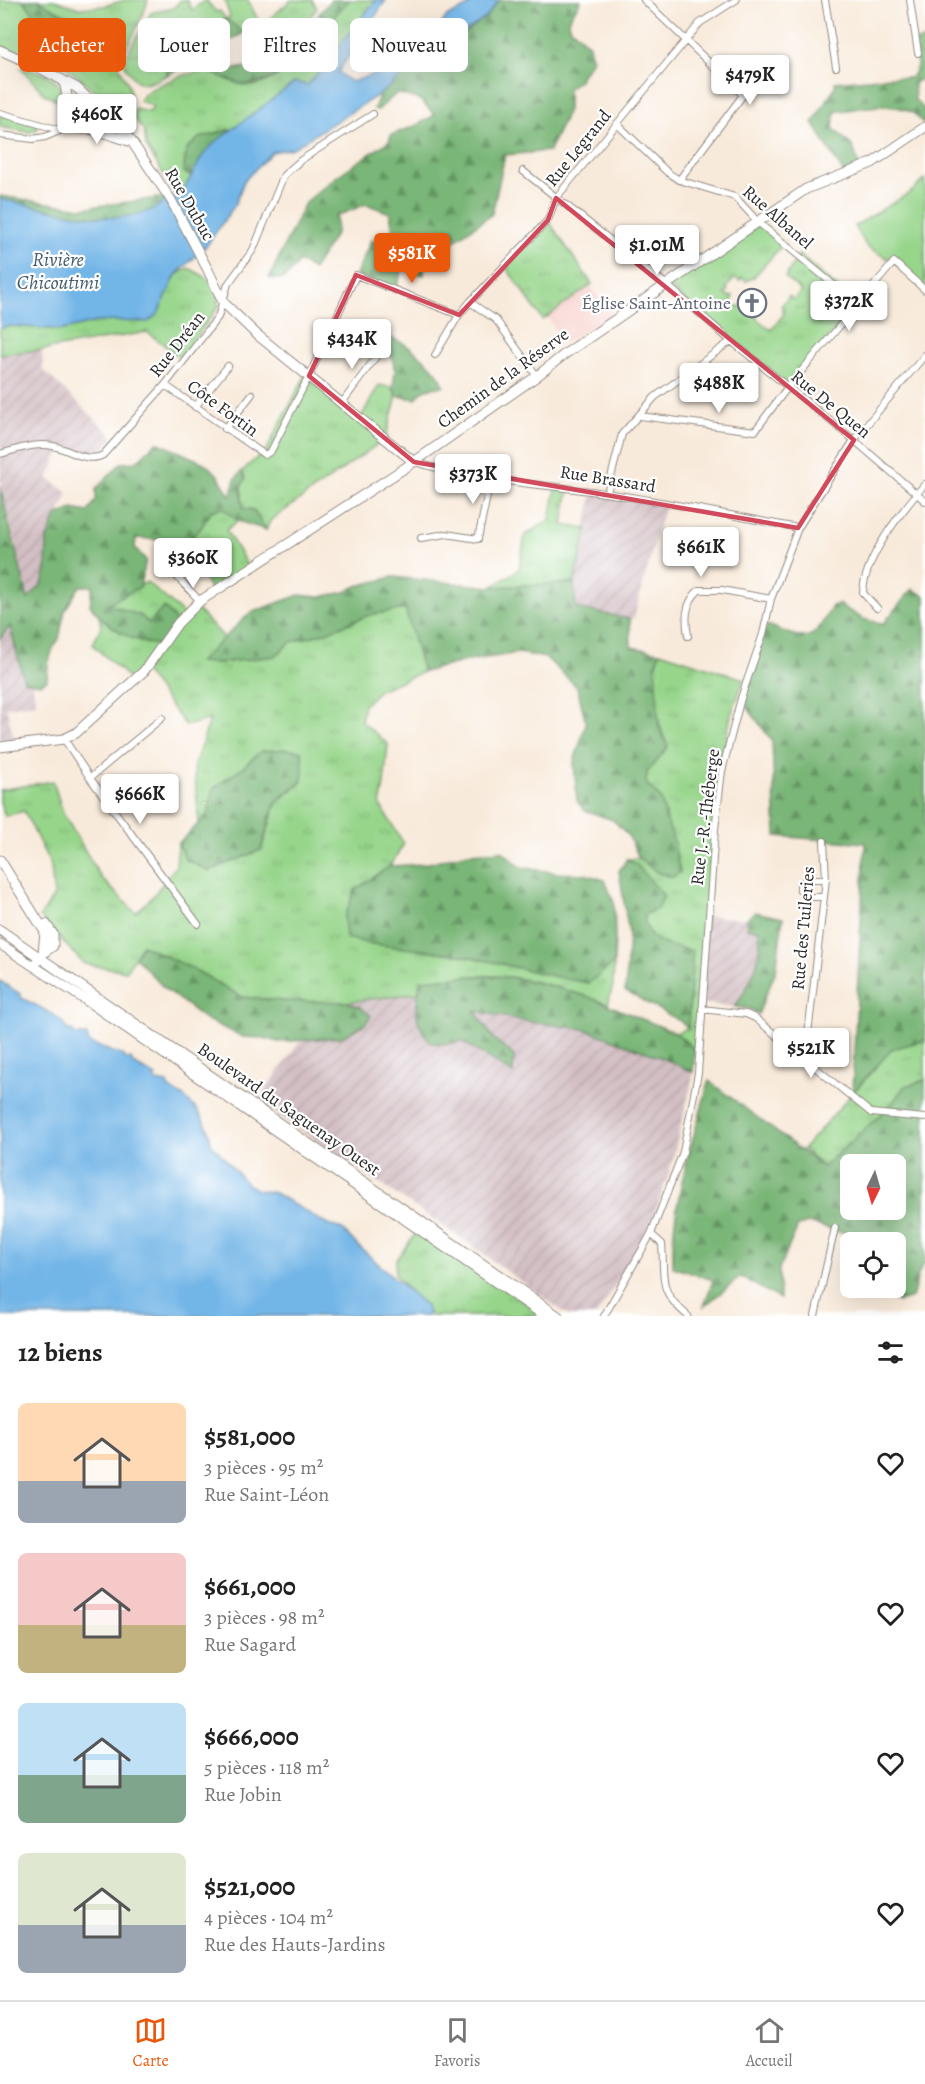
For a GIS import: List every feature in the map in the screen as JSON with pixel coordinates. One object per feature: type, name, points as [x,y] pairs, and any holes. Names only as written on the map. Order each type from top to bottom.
[{"type":"street","points":[[644,0],[743,95],[679,180]]},
{"type":"street","points":[[718,0],[725,6]]},
{"type":"street","name":"Rue Legrand","points":[[435,356],[459,315],[548,219],[556,198],[700,23],[736,0]]},
{"type":"street","points":[[825,0],[836,67]]},
{"type":"street","points":[[910,0],[918,53]]},
{"type":"street","name":"Rue Dubuc","points":[[0,51],[38,67],[77,88],[115,122],[132,142],[171,200],[223,302]]},
{"type":"street","points":[[63,128],[69,106],[64,81]]},
{"type":"street","points":[[0,113],[63,128],[96,130],[132,142]]},
{"type":"street","points":[[0,135],[33,139],[45,137],[103,113]]},
{"type":"street","name":"Rue Dréan","points":[[0,454],[36,445],[52,446],[90,459],[103,455],[165,385],[218,316],[228,284],[253,250],[284,175],[302,160],[373,114]]},
{"type":"street","name":"Rue Albanel","points":[[617,124],[667,172],[679,180],[735,197],[759,223],[856,304]]},
{"type":"street","name":"Chemin de la Réserve","points":[[0,747],[64,739],[76,733],[144,671],[178,623],[200,600],[414,462],[565,354],[806,189],[872,163],[925,127]]},
{"type":"street","name":"Rue De Quen","points":[[523,171],[667,285],[731,341],[854,440],[925,501]]},
{"type":"street","points":[[640,416],[755,431],[856,304],[894,262],[925,290]]},
{"type":"street","points":[[309,376],[356,275],[459,315]]},
{"type":"street","points":[[223,302],[255,333],[414,462]]},
{"type":"street","points":[[470,302],[496,320],[537,376]]},
{"type":"street","points":[[607,493],[622,434],[655,397],[731,341]]},
{"type":"street","points":[[342,403],[381,350]]},
{"type":"street","name":"Rue J.-R.-Théberge","points":[[604,1316],[651,1234],[670,1189],[686,1141],[698,1073],[715,829],[723,771],[741,698],[763,634],[771,599],[798,528],[854,440],[925,355]]},
{"type":"street","points":[[195,407],[228,366]]},
{"type":"street","name":"Côte Fortin","points":[[165,385],[265,455],[271,451],[309,376]]},
{"type":"street","points":[[225,429],[252,394]]},
{"type":"street","name":"Rue Brassard","points":[[414,462],[491,477],[607,493],[798,528]]},
{"type":"street","points":[[421,538],[446,534],[478,539],[491,477]]},
{"type":"street","points":[[877,608],[863,593],[863,583],[884,537],[925,484]]},
{"type":"street","points":[[162,561],[200,600]]},
{"type":"street","points":[[688,636],[685,618],[690,599],[699,590],[722,590],[771,599]]},
{"type":"street","points":[[90,778],[162,718]]},
{"type":"street","points":[[64,739],[90,778],[198,924]]},
{"type":"street","name":"Rue des Tuileries","points":[[796,1050],[808,1034],[826,879],[824,841]]},
{"type":"street","points":[[0,860],[37,917],[47,924],[53,934],[53,946],[39,959]]},
{"type":"street","points":[[824,897],[808,897],[800,890],[800,885],[806,879],[826,879]]},
{"type":"street","name":"Boulevard du Saguenay Ouest","points":[[0,930],[545,1316]]},
{"type":"street","name":"Boulevard du Saguenay Ouest","points":[[0,944],[39,959],[558,1316]]},
{"type":"street","points":[[702,1009],[746,1014],[756,1018],[871,1113],[925,1118]]},
{"type":"street","points":[[815,1316],[835,1228]]},
{"type":"street","points":[[651,1234],[662,1244],[663,1284],[672,1302],[688,1316]]},
{"type":"highlighted area","points":[[556,198],[854,440],[798,528],[414,462],[309,376],[356,275],[459,315],[548,220]]},
{"type":"shaded area","points":[[548,227],[611,315],[565,343],[514,269]]},
{"type":"shaded area","points":[[42,350],[43,370],[114,437],[102,451],[95,454],[62,447],[48,478],[68,493],[47,539],[46,571],[42,584],[28,599],[0,487],[0,452],[2,451],[0,354]]},
{"type":"shaded area","points":[[593,491],[665,504],[634,618],[576,608],[574,583]]},
{"type":"shaded area","points":[[10,625],[24,680],[32,682],[36,703],[6,707],[15,743],[0,744],[0,639]]},
{"type":"shaded area","points":[[707,916],[746,919],[747,928],[759,930],[761,946],[756,969],[749,986],[735,1007],[700,1003]]},
{"type":"shaded area","points":[[418,993],[416,1006],[448,1044],[461,1041],[512,1074],[514,1056],[493,1038],[474,1011],[530,1022],[584,1029],[665,1059],[693,1072],[669,1173],[654,1215],[633,1257],[596,1316],[569,1316],[468,1243],[258,1101],[301,1040],[342,1037],[360,1007],[348,1002]]},
{"type":"green space","points":[[0,0],[23,0],[38,18],[18,18],[18,54],[0,46]]},
{"type":"green space","points":[[23,0],[39,0],[71,18],[38,18]]},
{"type":"green space","points":[[39,0],[54,0],[79,8],[104,6],[125,0],[148,0],[141,18],[138,18],[138,24],[126,49],[126,18],[73,18]]},
{"type":"green space","points":[[180,0],[187,0],[192,10],[206,0],[216,12],[220,11],[225,18],[148,18],[151,13],[171,9]]},
{"type":"green space","points":[[248,0],[257,18],[242,18],[242,31],[230,22],[225,1]]},
{"type":"green space","points":[[291,0],[312,0],[317,8],[309,18],[271,18]]},
{"type":"green space","points":[[331,0],[349,0],[333,18],[326,18],[320,13]]},
{"type":"green space","points":[[349,0],[376,0],[362,18],[350,18],[350,33],[338,48],[338,18],[333,18]]},
{"type":"green space","points":[[499,0],[581,0],[568,21],[569,26],[589,45],[592,60],[578,81],[568,88],[568,110],[549,151],[505,155],[492,214],[424,262],[424,275],[403,269],[395,290],[356,275],[371,240],[380,244],[393,233],[390,213],[366,204],[337,216],[336,233],[313,270],[299,261],[284,278],[269,278],[305,203],[337,176],[389,141],[391,135],[435,115],[420,100],[397,93],[378,110],[374,109],[380,94],[407,72],[468,72],[468,31],[486,17]]},
{"type":"green space","points":[[320,13],[326,18],[316,18]]},
{"type":"green space","points":[[230,22],[242,31],[242,34],[230,41]]},
{"type":"green space","points":[[138,35],[138,72],[167,72],[167,75],[150,83],[137,81],[126,68],[126,59]]},
{"type":"green space","points":[[925,40],[925,77],[914,83],[915,100],[925,110],[925,125],[913,113],[894,107],[874,106],[835,112],[833,128],[853,147],[860,168],[844,174],[813,123],[835,87],[835,82],[890,77],[911,78],[917,67],[916,41]]},
{"type":"green space","points":[[242,68],[242,72],[283,73],[261,82],[246,84],[209,72],[230,72],[230,70]]},
{"type":"green space","points":[[25,72],[39,72],[51,77],[60,87],[65,104],[44,94]]},
{"type":"green space","points":[[72,72],[122,72],[129,87],[130,96],[119,94],[115,105],[109,103]]},
{"type":"green space","points":[[319,72],[308,86],[295,82],[237,128],[216,133],[183,171],[192,177],[178,198],[146,146],[144,130],[135,118],[135,109],[151,112],[152,105],[139,101],[143,96],[160,85],[192,73],[214,73],[248,86],[266,82],[282,73]]},
{"type":"green space","points":[[74,92],[92,107],[75,115]]},
{"type":"green space","points":[[0,114],[38,125],[36,131],[28,132],[0,127]]},
{"type":"green space","points":[[237,128],[210,148],[192,177],[183,172],[187,149],[199,138]]},
{"type":"green space","points":[[925,179],[925,289],[894,262],[867,247],[855,226],[911,192]]},
{"type":"green space","points":[[0,196],[82,208],[164,197],[164,202],[148,211],[128,216],[107,217],[62,212],[0,199]]},
{"type":"green space","points":[[548,220],[592,284],[543,320],[505,266]]},
{"type":"green space","points":[[759,223],[784,243],[753,278],[746,281],[742,278],[739,281],[735,278],[726,288],[728,290],[725,294],[733,296],[732,304],[750,310],[771,330],[784,314],[782,311],[784,308],[781,306],[789,296],[794,300],[801,291],[785,277],[799,255],[857,304],[787,388],[667,285]]},
{"type":"green space","points":[[188,268],[210,281],[219,306],[181,358],[147,332],[42,350],[0,354],[0,328],[12,326],[63,330],[96,322],[158,313],[176,275]]},
{"type":"green space","points":[[388,338],[413,350],[436,372],[444,386],[428,388],[416,399],[397,396],[393,388],[395,371]]},
{"type":"green space","points":[[305,376],[360,419],[379,385],[393,388],[397,396],[385,439],[270,521],[266,530],[253,510],[243,508],[241,487],[245,479],[242,471],[267,449]]},
{"type":"green space","points":[[157,442],[204,463],[217,474],[230,496],[235,479],[242,471],[245,479],[241,487],[243,508],[253,510],[266,530],[238,521],[222,507],[211,511],[201,528],[187,542],[136,538],[135,548],[146,560],[140,587],[108,604],[141,616],[149,623],[164,607],[178,623],[161,645],[131,638],[113,627],[90,605],[93,586],[80,586],[65,610],[59,639],[53,648],[48,664],[47,680],[40,684],[24,681],[10,626],[0,639],[0,487],[28,599],[42,584],[46,571],[47,539],[56,516],[72,509],[88,512],[96,500],[96,489],[121,463],[136,462]]},
{"type":"green space","points":[[556,486],[569,488],[563,525],[587,529],[574,583],[492,587],[519,569],[525,535],[550,520]]},
{"type":"green space","points":[[222,507],[238,521],[226,530],[249,568],[213,593],[195,563],[170,542],[187,542],[201,528],[211,511]]},
{"type":"green space","points":[[393,577],[492,587],[574,583],[576,608],[630,619],[631,647],[660,652],[655,665],[659,727],[668,747],[647,772],[646,783],[660,798],[674,842],[680,872],[673,877],[658,873],[639,858],[628,835],[613,820],[584,810],[577,801],[574,762],[586,723],[577,687],[546,658],[519,653],[466,661],[423,672],[405,609],[369,615],[324,633],[291,642],[275,656],[220,663],[199,662],[250,613],[299,595],[320,597]]},
{"type":"green space","points":[[147,582],[185,615],[194,607],[225,638],[200,662],[220,663],[275,656],[291,642],[324,633],[369,615],[406,609],[423,672],[379,690],[364,705],[361,721],[388,744],[380,805],[404,844],[390,866],[355,890],[364,943],[489,960],[589,983],[614,963],[613,985],[608,1004],[534,981],[487,976],[421,980],[418,993],[348,1002],[284,1001],[242,997],[195,970],[142,945],[126,971],[84,964],[40,917],[54,896],[51,866],[24,811],[5,816],[0,802],[0,790],[53,781],[63,813],[101,878],[136,913],[154,895],[176,866],[178,844],[187,860],[209,871],[261,850],[277,802],[302,782],[261,751],[213,789],[208,814],[199,823],[194,766],[210,719],[186,726],[144,671],[133,682],[92,644],[101,627],[99,616],[120,632],[147,644],[154,619],[149,623],[141,616],[107,604]]},
{"type":"green space","points":[[912,589],[925,596],[925,1040],[892,1049],[852,1093],[865,843],[776,836],[772,741],[742,700],[767,625],[791,634],[807,636],[813,634],[818,628],[832,606],[838,604],[863,619],[883,624]]},
{"type":"green space","points":[[660,652],[744,679],[731,715],[719,773],[695,1050],[676,1033],[688,1028],[667,945],[653,937],[646,927],[644,915],[658,908],[637,865],[627,859],[639,858],[658,873],[673,877],[680,872],[660,798],[646,783],[647,772],[668,747],[660,725],[655,700],[655,675]]},
{"type":"green space","points":[[285,749],[302,751],[302,779],[275,805],[261,850],[209,871],[186,860],[178,844],[208,814],[213,789],[261,751]]},
{"type":"green space","points":[[502,851],[521,867],[557,873],[585,874],[605,880],[614,903],[614,963],[589,983],[454,954],[386,946],[346,938],[344,918],[355,890],[390,866],[425,864],[468,853]]},
{"type":"green space","points":[[627,859],[637,865],[664,896],[658,908],[644,915],[649,933],[667,945],[693,951],[688,1028],[680,1021],[625,991],[629,934],[619,871]]},
{"type":"green space","points":[[755,912],[783,918],[776,970],[758,1014],[750,1009],[735,1007],[751,980],[757,962],[759,930],[747,928],[746,919]]},
{"type":"green space","points":[[142,945],[195,970],[242,997],[284,1001],[348,1002],[360,1007],[371,1016],[365,1024],[342,1037],[278,1042],[264,1038],[243,1037],[207,1020],[165,989],[135,957]]},
{"type":"green space","points":[[472,976],[509,977],[547,985],[589,997],[676,1033],[695,1050],[693,1072],[665,1059],[584,1029],[530,1022],[475,1011],[493,1038],[514,1056],[513,1074],[462,1041],[448,1044],[431,1043],[418,1020],[417,999],[421,980]]},
{"type":"green space","points":[[925,1040],[925,1080],[905,1086],[890,1106],[823,1167],[803,1149],[892,1049]]},
{"type":"green space","points":[[925,1080],[925,1262],[919,1272],[912,1298],[899,1302],[888,1298],[906,1298],[906,1232],[841,1232],[808,1223],[798,1226],[779,1269],[780,1299],[741,1277],[704,1306],[713,1280],[673,1267],[673,1243],[684,1173],[709,1081],[823,1167],[890,1106],[905,1086]]},
{"type":"green space","points":[[419,1229],[544,1316],[431,1316],[395,1274],[396,1260]]},
{"type":"water","name":"Rivière Chicoutimi","points":[[376,0],[386,0],[374,18],[362,18]]},
{"type":"water","name":"Rivière Chicoutimi","points":[[472,0],[499,0],[486,17],[468,30],[468,18],[445,18],[467,7]]},
{"type":"water","name":"Rivière Chicoutimi","points":[[350,32],[350,54],[338,72],[338,48]]},
{"type":"water","name":"Rivière Chicoutimi","points":[[318,72],[338,72],[351,82],[381,72],[407,72],[380,94],[293,148],[272,152],[244,181],[235,205],[207,245],[176,275],[158,314],[148,322],[96,322],[63,330],[12,326],[0,328],[0,199],[84,216],[128,216],[148,211],[164,202],[164,197],[179,198],[203,155],[214,143],[295,82],[308,85]]},
{"type":"water","points":[[0,981],[20,994],[20,997],[54,1015],[67,1030],[72,1030],[75,1035],[87,1035],[89,1043],[124,1056],[125,1059],[131,1059],[133,1064],[156,1076],[154,1077],[156,1081],[167,1083],[168,1088],[184,1097],[198,1111],[208,1128],[211,1143],[247,1184],[257,1190],[275,1193],[328,1225],[342,1229],[426,1306],[428,1316],[0,1316]]},
{"type":"place","name":"Église Saint-Antoine","points":[[752,303]]}]
